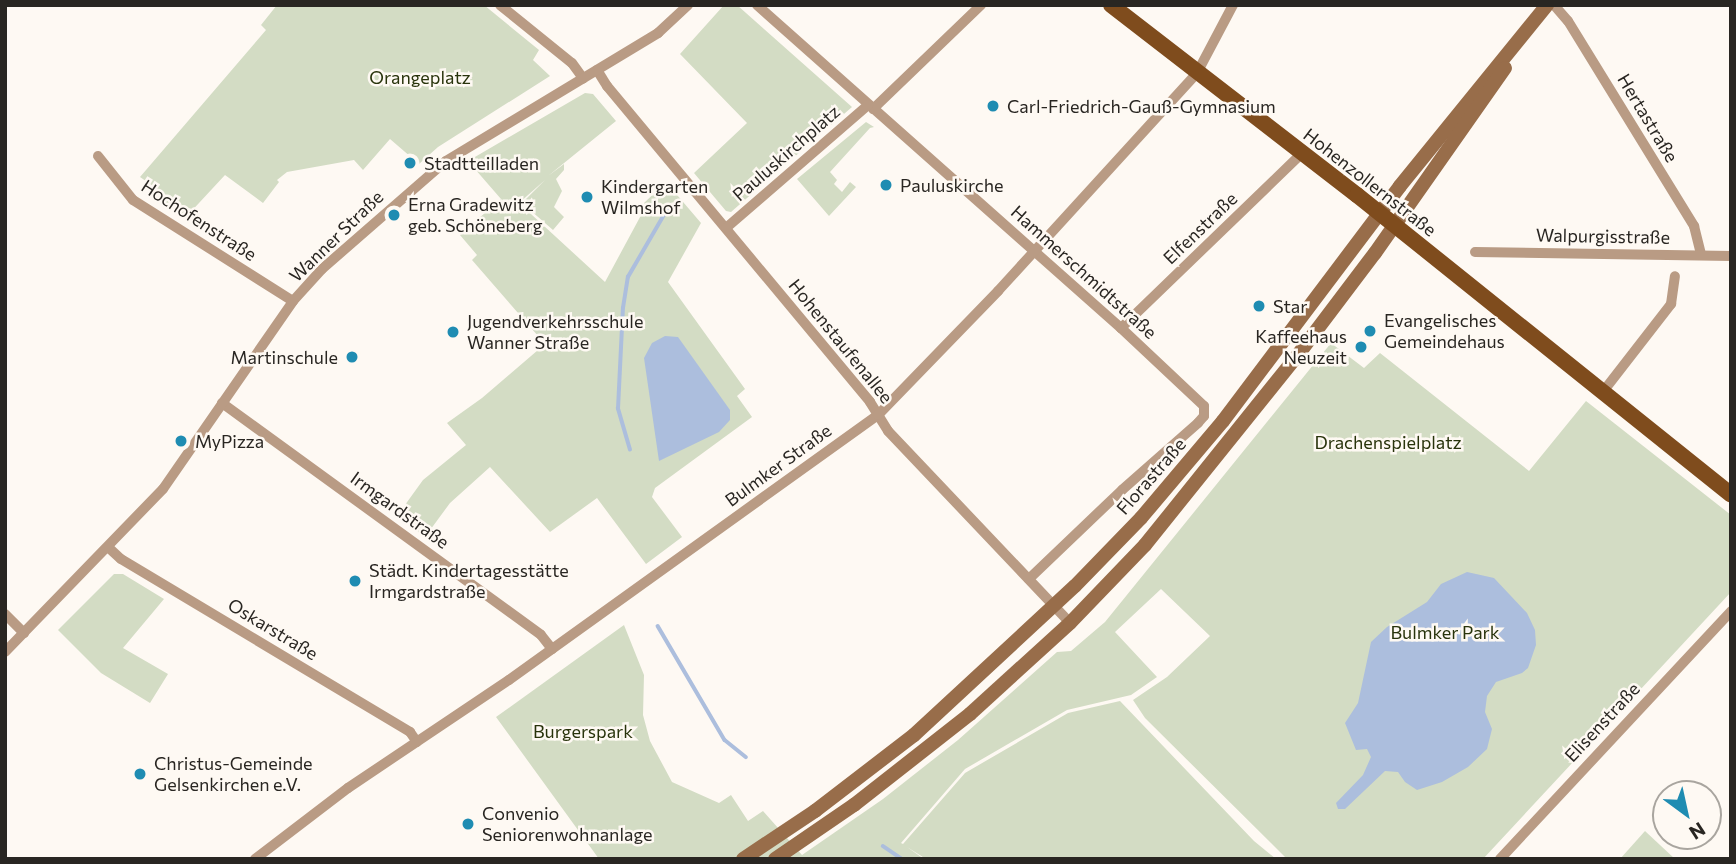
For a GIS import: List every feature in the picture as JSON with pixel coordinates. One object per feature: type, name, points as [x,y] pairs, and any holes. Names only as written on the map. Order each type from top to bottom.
[{"type":"main road","name":"Hohenzollernstraße","points":[[1111,5],[1380,214],[1731,495]]},
{"type":"main road","name":"Florastraße","points":[[743,859],[826,803],[914,735],[1054,606],[1142,518],[1180,474],[1380,214],[1483,83],[1515,48],[1546,5]]},
{"type":"main road","name":"Florastraße","points":[[775,859],[923,753],[1070,623],[1183,501],[1395,226],[1501,77],[1515,48]]},
{"type":"street","points":[[500,5],[572,63],[583,78]]},
{"type":"street","name":"Wanner Straße","points":[[5,652],[109,548],[163,489],[293,301],[322,269],[418,182],[477,141],[658,33],[688,5]]},
{"type":"street","name":"Hammerschmidtstraße","points":[[757,5],[1199,399]]},
{"type":"street","name":"Pauluskirchplatz","points":[[726,228],[871,107],[981,5]]},
{"type":"street","name":"Bulmker Straße","points":[[255,859],[348,788],[552,649],[878,415],[1034,251],[1197,73],[1233,5]]},
{"type":"street","name":"Hertastraße","points":[[1554,5],[1568,21],[1694,226],[1701,255]]},
{"type":"street","name":"Hohenstaufenallee","points":[[597,70],[607,86],[726,228],[878,415],[888,431],[1070,623]]},
{"type":"street","name":"Elfenstraße","points":[[1121,328],[1302,153]]},
{"type":"street","name":"Hochofenstraße","points":[[98,156],[133,200],[293,301]]},
{"type":"street","name":"Walpurgisstraße","points":[[1475,252],[1731,256]]},
{"type":"street","points":[[1602,393],[1668,309],[1673,297],[1675,276]]},
{"type":"street","name":"Florastraße","points":[[1029,579],[1122,490],[1198,423],[1205,412],[1199,399]]},
{"type":"street","name":"Irmgardstraße","points":[[222,403],[541,635],[552,649]]},
{"type":"street","name":"Oskarstraße","points":[[109,548],[121,559],[410,732],[417,742]]},
{"type":"street","name":"Elisenstraße","points":[[1500,859],[1731,611]]},
{"type":"street","points":[[5,614],[24,633]]},
{"type":"green space","name":"Orangeplatz","points":[[277,5],[484,5],[539,50],[533,60],[550,76],[438,147],[419,164],[390,139],[363,170],[354,160],[287,172],[277,180],[279,182],[263,203],[225,175],[186,217],[162,201],[166,195],[140,177],[266,30],[261,25]]},
{"type":"green space","points":[[724,5],[737,5],[852,107],[731,212],[726,211],[694,173],[747,123],[680,54]]},
{"type":"green space","points":[[585,93],[593,94],[616,121],[548,176],[564,164],[564,170],[556,179],[562,191],[554,207],[564,217],[553,230],[522,203],[545,180],[519,203],[605,282],[646,206],[644,203],[666,182],[701,223],[668,282],[745,389],[737,396],[752,417],[655,488],[652,497],[682,537],[646,564],[597,498],[550,532],[490,467],[450,503],[425,537],[397,516],[423,480],[466,445],[447,423],[482,398],[545,344],[472,260],[477,255],[460,235],[480,223],[478,219],[501,199],[468,161]]},
{"type":"green space","points":[[866,122],[874,127],[870,128],[830,172],[837,180],[834,184],[842,192],[850,182],[856,187],[829,216],[797,179]]},
{"type":"green space","name":"Bulmker Park","points":[[1331,343],[1364,368],[1380,353],[1529,471],[1586,401],[1731,515],[1731,592],[1483,859],[1287,859],[1145,718],[1133,700],[1167,677],[1210,636],[1161,589],[1115,632],[1157,677],[1131,695],[1067,710],[965,769],[901,843],[903,844],[965,773],[1068,713],[1120,701],[1254,841],[1276,859],[926,859],[907,847],[924,859],[599,859],[496,717],[624,625],[644,675],[643,715],[650,741],[672,782],[719,803],[731,795],[748,821],[763,811],[802,855],[883,799],[958,740],[1057,652],[1071,651],[1105,622]]},
{"type":"green space","points":[[114,574],[123,574],[164,599],[123,648],[168,674],[150,703],[101,673],[58,630]]},
{"type":"green space","points":[[1645,831],[1652,838],[1652,850],[1665,850],[1675,859],[1620,859]]},
{"type":"water","points":[[665,336],[678,337],[730,410],[730,420],[719,432],[659,461],[644,358],[652,343]]},
{"type":"water","points":[[1467,572],[1494,578],[1527,613],[1535,630],[1536,645],[1528,668],[1522,673],[1496,682],[1487,696],[1485,712],[1492,729],[1487,749],[1468,767],[1442,782],[1417,790],[1405,782],[1398,772],[1385,771],[1345,809],[1338,809],[1336,803],[1363,775],[1371,757],[1367,749],[1356,750],[1345,723],[1358,703],[1371,642],[1387,627],[1427,602],[1441,584]]},
{"type":"waterway","points":[[630,450],[618,409],[623,308],[628,277],[668,208]]},
{"type":"waterway","points":[[658,626],[725,740],[746,757]]},
{"type":"waterway","points":[[883,846],[902,859]]},
{"type":"place","name":"Carl-Friedrich-Gauß-Gymnasium","points":[[993,106]]},
{"type":"place","name":"Stadtteilladen","points":[[410,163]]},
{"type":"place","name":"Pauluskirche","points":[[886,185]]},
{"type":"place","name":"Kindergarten Wilmshof","points":[[587,197]]},
{"type":"place","name":"Erna Gradewitz geb. Schöneberg","points":[[394,215]]},
{"type":"place","name":"Star","points":[[1259,306]]},
{"type":"place","name":"Evangelisches Gemeindehaus","points":[[1370,331]]},
{"type":"place","name":"Jugendverkehrsschule Wanner Straße","points":[[453,332]]},
{"type":"place","name":"Kaffeehaus Neuzeit","points":[[1361,347]]},
{"type":"place","name":"Martinschule","points":[[352,357]]},
{"type":"place","name":"MyPizza","points":[[181,441]]},
{"type":"place","name":"Städt. Kindertagesstätte Irmgardstraße","points":[[355,581]]},
{"type":"place","name":"Christus-Gemeinde Gelsenkirchen e.V.","points":[[140,774]]},
{"type":"place","name":"Convenio Seniorenwohnanlage","points":[[468,824]]},
{"type":"park label","name":"Drachenspielplatz","points":[[1388,442]]},
{"type":"park label","name":"Burgerspark","points":[[583,731]]}]
